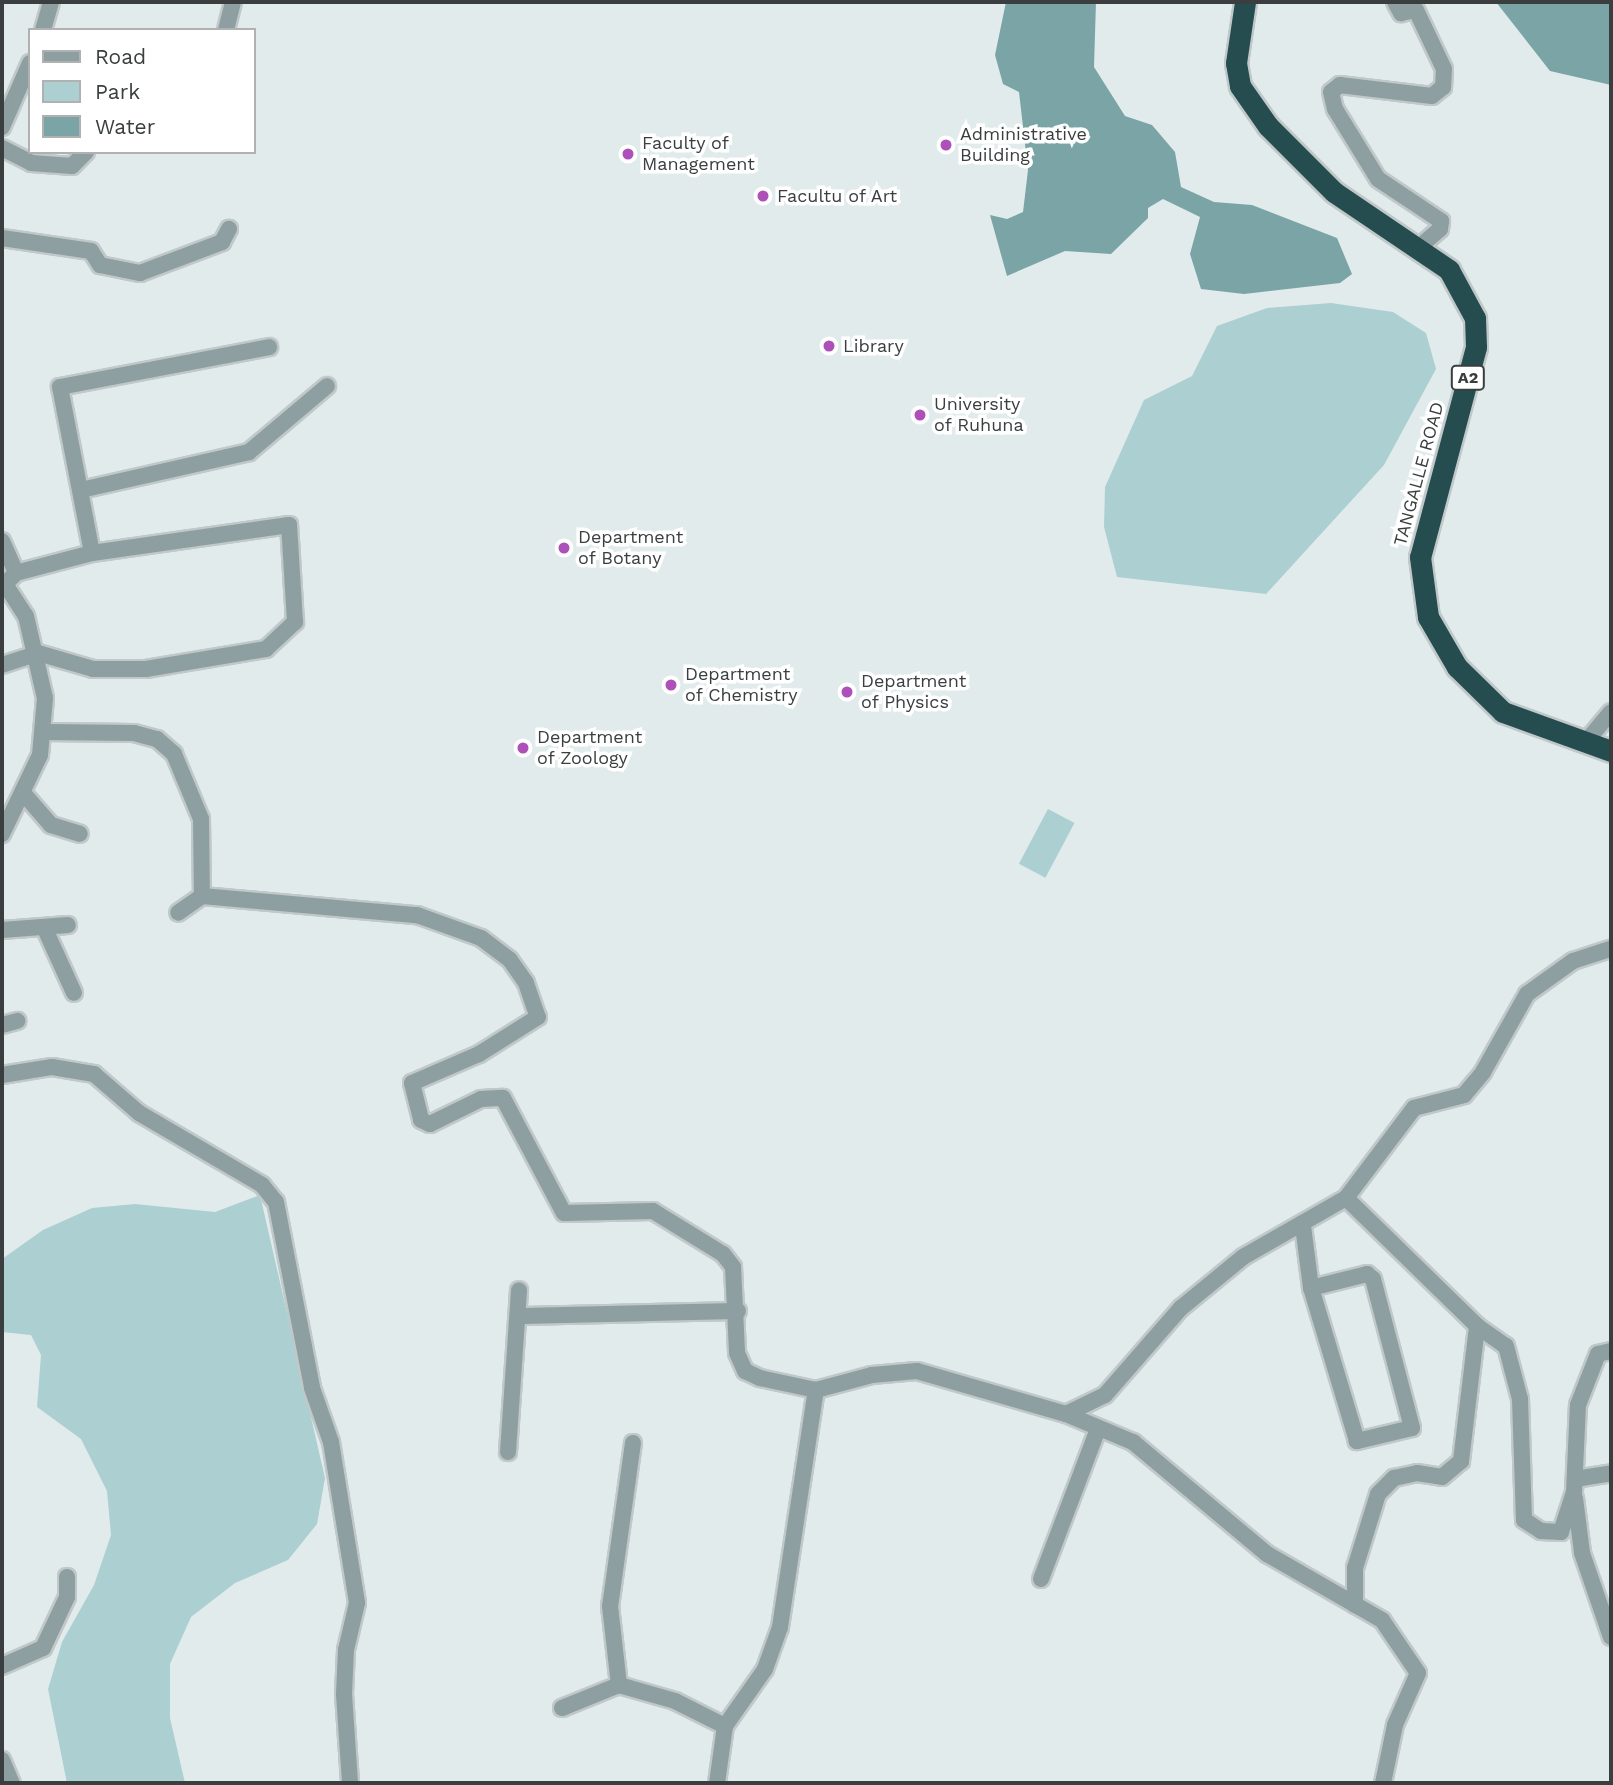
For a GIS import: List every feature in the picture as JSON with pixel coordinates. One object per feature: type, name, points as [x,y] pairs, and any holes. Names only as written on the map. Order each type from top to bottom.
[{"type":"highway","name":"TANGALLE ROAD","points":[[1245,2],[1236,63],[1240,86],[1254,106],[1334,192],[1449,270],[1465,293],[1475,318],[1476,348],[1420,557],[1428,617],[1458,667],[1503,712],[1611,751]]},
{"type":"street","points":[[44,28],[51,2]]},
{"type":"street","points":[[226,28],[233,2]]},
{"type":"street","points":[[1395,2],[1401,13],[1416,10],[1444,69],[1443,87],[1432,96],[1340,85],[1331,92],[1335,109],[1378,179],[1441,221],[1440,229],[1419,248]]},
{"type":"street","points":[[2,127],[7,102],[28,66]]},
{"type":"street","points":[[2,148],[31,163],[72,166],[84,154]]},
{"type":"street","points":[[2,238],[91,251],[100,265],[140,273],[222,242],[229,229]]},
{"type":"street","points":[[92,553],[60,387],[269,347]]},
{"type":"street","points":[[81,490],[249,452],[327,386]]},
{"type":"street","points":[[2,666],[38,653],[93,669],[146,669],[266,649],[295,622],[289,525],[92,553],[16,573],[5,584],[26,616],[38,653],[44,732],[24,794],[2,834]]},
{"type":"street","points":[[2,541],[16,573]]},
{"type":"street","points":[[1585,743],[1611,712]]},
{"type":"street","points":[[44,732],[134,733],[157,739],[174,754],[201,819],[202,896]]},
{"type":"street","points":[[24,794],[51,825],[80,834]]},
{"type":"street","points":[[178,913],[202,896],[417,915],[481,938],[510,960],[526,983],[538,1017],[479,1054],[412,1083],[421,1120],[430,1124],[481,1099],[503,1098],[564,1213],[640,1210],[672,1221],[733,1267],[738,1311],[737,1353],[745,1371],[816,1390],[872,1375],[917,1371],[1066,1414],[1133,1442],[1267,1554],[1382,1620],[1418,1673],[1395,1725],[1382,1783]]},
{"type":"street","points":[[2,930],[45,929],[68,925]]},
{"type":"street","points":[[45,929],[74,993]]},
{"type":"street","points":[[1066,1414],[1105,1395],[1181,1308],[1243,1257],[1278,1234],[1303,1226],[1346,1198],[1413,1108],[1464,1095],[1483,1072],[1527,994],[1573,961],[1611,949]]},
{"type":"street","points":[[2,1075],[52,1067],[94,1074],[139,1113],[262,1185],[276,1202],[312,1388],[331,1442],[357,1603],[346,1650],[344,1694],[350,1783]]},
{"type":"street","points":[[1346,1198],[1476,1326],[1506,1346],[1520,1399],[1524,1520],[1541,1531],[1561,1532],[1574,1485]]},
{"type":"street","points":[[1303,1226],[1311,1288],[1351,1434],[1357,1441],[1412,1428],[1373,1279],[1367,1274],[1311,1288]]},
{"type":"street","points":[[508,1452],[520,1316],[519,1290]]},
{"type":"street","points":[[520,1316],[738,1311]]},
{"type":"street","points":[[1355,1605],[1355,1568],[1378,1494],[1394,1478],[1417,1473],[1442,1477],[1461,1461],[1476,1326]]},
{"type":"street","points":[[1611,1351],[1598,1354],[1578,1405],[1574,1485],[1582,1553],[1611,1637]]},
{"type":"street","points":[[717,1783],[725,1726],[765,1669],[780,1627],[816,1390]]},
{"type":"street","points":[[1041,1579],[1098,1429]]},
{"type":"street","points":[[619,1685],[610,1606],[633,1443]]},
{"type":"street","points":[[1574,1485],[1611,1473]]},
{"type":"street","points":[[2,1666],[43,1648],[68,1597],[67,1577]]},
{"type":"street","points":[[562,1708],[619,1685],[676,1701],[725,1726]]},
{"type":"street","points":[[2,1760],[12,1783]]},
{"type":"green space","points":[[1331,303],[1393,312],[1426,333],[1436,369],[1384,465],[1266,594],[1117,577],[1104,527],[1105,487],[1144,400],[1192,376],[1217,326],[1267,308]]},
{"type":"green space","points":[[1048,809],[1074,823],[1045,878],[1019,864]]},
{"type":"green space","points":[[260,1195],[325,1478],[317,1524],[288,1560],[235,1583],[191,1617],[170,1664],[170,1718],[185,1783],[67,1783],[48,1689],[62,1642],[94,1585],[111,1535],[107,1491],[81,1439],[37,1407],[41,1355],[31,1335],[2,1332],[2,1259],[43,1230],[92,1208],[135,1204],[215,1212]]},
{"type":"water","points":[[1006,2],[1096,2],[1094,67],[1125,116],[1152,125],[1175,152],[1181,187],[1214,202],[1252,205],[1337,238],[1352,274],[1340,283],[1244,294],[1201,289],[1190,254],[1200,217],[1163,199],[1148,208],[1148,218],[1111,254],[1065,251],[1007,276],[990,215],[1007,219],[1023,212],[1028,170],[1019,92],[1003,84],[995,55]]},
{"type":"water","points":[[1496,2],[1611,2],[1611,85],[1550,71]]},
{"type":"place","name":"Administrative Building","points":[[946,145]]},
{"type":"place","name":"Faculty of Management","points":[[628,154]]},
{"type":"place","name":"Facultu of Art","points":[[763,196]]},
{"type":"place","name":"Library","points":[[829,346]]},
{"type":"place","name":"University of Ruhuna","points":[[920,415]]},
{"type":"place","name":"Department of Botany","points":[[564,548]]},
{"type":"place","name":"Department of Chemistry","points":[[671,685]]},
{"type":"place","name":"Department of Physics","points":[[847,692]]},
{"type":"place","name":"Department of Zoology","points":[[523,748]]}]
